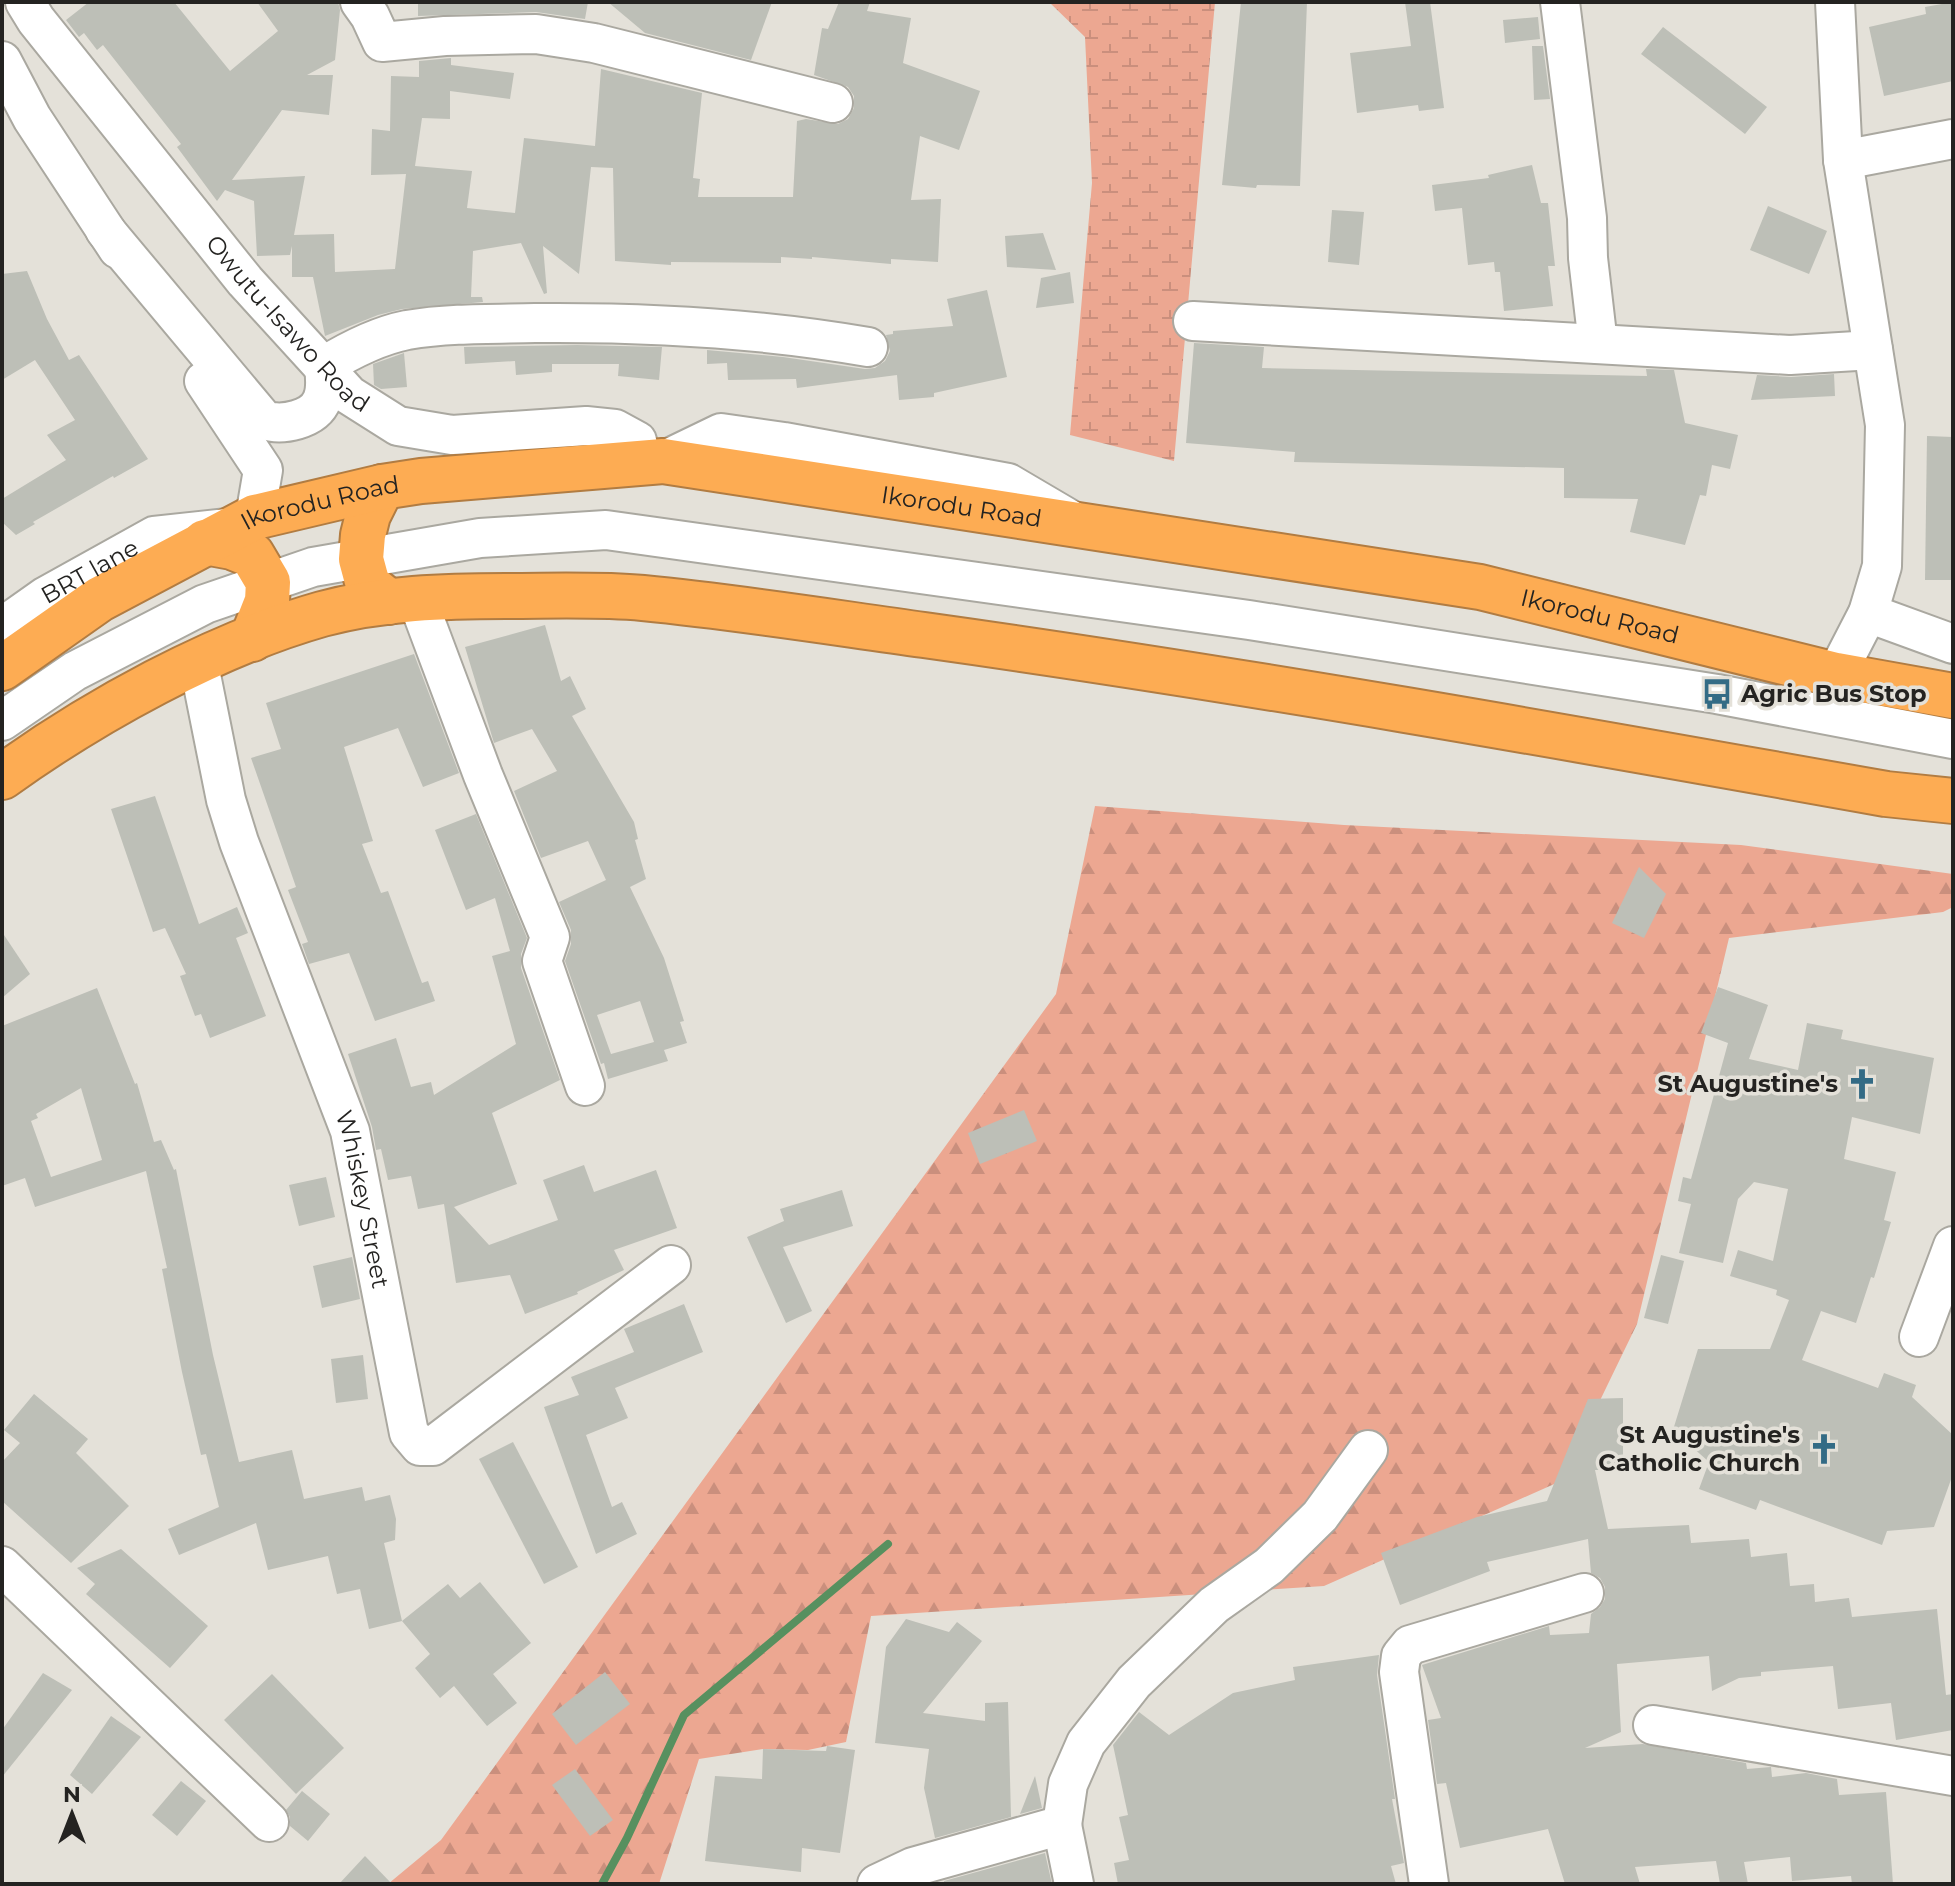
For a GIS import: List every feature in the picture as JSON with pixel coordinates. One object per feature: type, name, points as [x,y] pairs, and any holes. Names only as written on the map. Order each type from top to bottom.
[{"type":"highway","name":"Ikorodu Road","points":[[2,668],[100,599],[231,529],[382,487],[653,462],[1480,587],[1836,675],[1953,696]]},
{"type":"highway","points":[[382,487],[368,515],[361,559],[368,585],[403,601]]},
{"type":"highway","points":[[231,529],[232,547],[252,555],[268,582],[267,601],[252,639]]},
{"type":"highway","points":[[2,777],[47,747],[198,660],[324,613],[448,596],[639,598],[779,614],[1070,656],[1419,712],[1886,794],[1953,801]]},
{"type":"street","name":"Owutu-Isawo Road","points":[[25,2],[36,20],[245,281],[349,395],[398,426],[452,435],[586,426],[615,429],[637,441],[653,462]]},
{"type":"street","points":[[360,2],[382,42],[445,36],[536,34],[594,43],[833,103]]},
{"type":"street","points":[[1560,2],[1587,218],[1588,258],[1598,344]]},
{"type":"street","points":[[1835,2],[1843,160],[1885,425],[1882,566],[1868,613],[1836,675]]},
{"type":"street","points":[[2,61],[32,118],[263,470],[231,529]]},
{"type":"street","points":[[1843,160],[1953,139]]},
{"type":"street","points":[[105,230],[264,420],[275,424],[304,417],[321,404],[325,391],[324,366],[356,346],[406,331],[471,324],[593,323],[801,336],[868,347]]},
{"type":"street","points":[[1193,321],[1790,355],[1873,350]]},
{"type":"street","name":"BRT lane","points":[[2,627],[46,596],[154,536],[231,529]]},
{"type":"street","points":[[2,721],[75,671],[205,604],[313,567],[480,538],[606,530],[1280,625],[1717,694],[1953,739]]},
{"type":"street","points":[[403,601],[483,775],[550,937],[542,961],[585,1086]]},
{"type":"street","points":[[1868,613],[1953,644]]},
{"type":"street","name":"Whiskey Street","points":[[198,660],[226,800],[239,842],[350,1131],[409,1433],[420,1446],[433,1446],[671,1265]]},
{"type":"street","points":[[1919,1337],[1953,1246]]},
{"type":"street","points":[[1074,1884],[1062,1825],[1068,1784],[1086,1743],[1134,1682],[1214,1605],[1269,1566],[1310,1526],[1368,1450]]},
{"type":"street","points":[[2,1566],[269,1822]]},
{"type":"street","points":[[1429,1884],[1399,1672],[1401,1656],[1410,1645],[1584,1593]]},
{"type":"street","points":[[1653,1725],[1953,1776]]},
{"type":"street","points":[[877,1884],[913,1867],[1062,1825]]},
{"type":"green space","points":[[1049,2],[1215,2],[1174,461],[1070,435],[1092,183],[1085,37]]},
{"type":"green space","points":[[1095,806],[1344,825],[1741,845],[1953,874],[1953,907],[1943,912],[1729,938],[1637,1324],[1561,1481],[1324,1586],[871,1616],[846,1742],[808,1750],[763,1749],[699,1759],[659,1884],[388,1884],[441,1840],[1056,994]]},
{"type":"building","points":[[89,2],[174,2],[230,71],[278,31],[257,2],[338,2],[340,10],[335,60],[307,75],[333,75],[329,115],[282,110],[232,180],[305,176],[294,235],[334,234],[335,272],[395,269],[406,174],[371,175],[372,129],[390,131],[391,76],[419,77],[419,61],[451,58],[451,65],[514,73],[510,99],[450,91],[450,119],[422,118],[415,166],[472,171],[467,208],[515,213],[524,138],[595,146],[601,69],[702,93],[693,178],[700,179],[698,197],[793,197],[797,121],[806,119],[838,124],[848,119],[854,108],[854,96],[848,87],[814,75],[822,28],[828,29],[839,2],[870,2],[867,11],[911,18],[903,63],[980,91],[959,150],[920,136],[911,200],[941,199],[938,262],[891,259],[891,264],[812,257],[781,257],[781,263],[671,262],[671,265],[615,261],[613,168],[591,167],[579,274],[543,246],[547,293],[544,294],[521,243],[473,251],[471,297],[482,297],[483,302],[402,309],[325,336],[313,277],[292,277],[292,246],[290,255],[257,256],[254,201],[225,190],[217,201],[177,147],[181,144],[103,45],[97,50],[84,33],[79,37],[66,20]]},
{"type":"building","points":[[418,2],[588,2],[585,19],[536,12],[418,16]]},
{"type":"building","points":[[608,2],[772,2],[751,60],[645,33]]},
{"type":"building","points":[[1241,2],[1307,2],[1300,186],[1257,185],[1256,188],[1222,185]]},
{"type":"building","points":[[1405,2],[1430,2],[1444,108],[1419,111],[1418,105],[1357,113],[1350,53],[1411,46]]},
{"type":"building","points":[[1953,2],[1953,81],[1884,96],[1869,27],[1926,14],[1925,7]]},
{"type":"building","points":[[1538,17],[1540,39],[1505,43],[1503,20]]},
{"type":"building","points":[[1663,27],[1767,107],[1745,134],[1641,54]]},
{"type":"building","points":[[1532,46],[1543,46],[1550,99],[1534,100]]},
{"type":"building","points":[[1532,165],[1541,203],[1548,203],[1555,266],[1548,266],[1553,306],[1504,311],[1500,272],[1495,272],[1494,262],[1468,265],[1462,208],[1435,211],[1432,185],[1489,178],[1488,175]]},
{"type":"building","points":[[1768,206],[1827,231],[1809,274],[1750,250]]},
{"type":"building","points":[[1332,210],[1364,212],[1359,265],[1328,262]]},
{"type":"building","points":[[1043,233],[1056,270],[1007,267],[1005,236]]},
{"type":"building","points":[[27,271],[69,360],[79,355],[148,459],[33,522],[35,524],[16,535],[2,522],[2,499],[66,460],[47,435],[75,420],[35,360],[2,380],[2,274]]},
{"type":"building","points":[[1070,272],[1074,303],[1036,308],[1041,278]]},
{"type":"building","points":[[987,290],[1007,377],[934,393],[934,397],[899,400],[897,375],[797,388],[796,379],[728,380],[727,363],[707,364],[707,350],[875,368],[885,361],[890,351],[886,335],[893,334],[893,331],[953,326],[947,299]]},
{"type":"building","points":[[1194,343],[1264,347],[1262,368],[1647,376],[1646,369],[1674,370],[1685,423],[1738,435],[1730,469],[1712,465],[1706,496],[1700,495],[1685,545],[1630,532],[1638,499],[1564,498],[1564,468],[1294,462],[1295,452],[1186,443]]},
{"type":"building","points":[[464,347],[662,347],[659,380],[618,376],[619,364],[552,364],[552,372],[516,375],[515,361],[465,364]]},
{"type":"building","points":[[404,353],[407,387],[381,389],[374,385],[373,364]]},
{"type":"building","points":[[1834,374],[1835,396],[1751,400],[1757,375],[1791,377]]},
{"type":"building","points":[[1927,436],[1953,437],[1953,580],[1925,580]]},
{"type":"building","points":[[545,625],[561,681],[570,676],[586,709],[572,716],[634,822],[638,839],[635,840],[646,879],[630,887],[664,958],[684,1021],[680,1022],[687,1043],[664,1050],[668,1061],[608,1079],[565,961],[571,944],[571,930],[559,902],[606,880],[588,841],[541,858],[514,791],[557,771],[532,729],[494,743],[465,647]],"holes":[[[640,1001],[654,1042],[611,1054],[597,1015]]]},
{"type":"building","points":[[414,654],[459,773],[423,787],[398,728],[344,747],[373,841],[362,844],[381,893],[388,891],[422,983],[428,981],[435,1001],[375,1021],[349,953],[309,964],[302,944],[308,942],[288,890],[296,887],[251,758],[281,749],[266,703]]},
{"type":"building","points":[[155,796],[199,924],[237,907],[248,933],[236,938],[266,1016],[210,1038],[201,1014],[195,1016],[180,976],[186,974],[165,928],[153,932],[111,809]]},
{"type":"building","points":[[476,814],[527,938],[521,954],[521,968],[560,1080],[492,1113],[517,1184],[454,1207],[489,1245],[558,1220],[543,1180],[584,1165],[594,1192],[656,1170],[677,1228],[614,1250],[624,1270],[578,1294],[525,1314],[510,1275],[456,1283],[444,1204],[418,1209],[411,1176],[388,1180],[381,1149],[376,1150],[372,1127],[348,1054],[396,1038],[411,1087],[431,1082],[434,1095],[516,1044],[492,956],[510,951],[495,898],[466,910],[435,830]]},
{"type":"building","points":[[1639,867],[1666,894],[1644,938],[1612,923]]},
{"type":"building","points":[[2,932],[30,974],[2,998]]},
{"type":"building","points":[[1718,987],[1768,1005],[1749,1059],[1798,1070],[1807,1023],[1843,1030],[1841,1039],[1934,1058],[1920,1134],[1852,1117],[1844,1159],[1896,1172],[1884,1220],[1891,1222],[1856,1323],[1821,1311],[1802,1360],[1878,1388],[1884,1373],[1916,1385],[1912,1397],[1953,1435],[1953,1474],[1934,1527],[1887,1531],[1882,1545],[1760,1500],[1756,1510],[1699,1489],[1709,1462],[1673,1430],[1698,1349],[1770,1349],[1789,1300],[1776,1295],[1777,1290],[1730,1276],[1738,1250],[1773,1261],[1788,1189],[1754,1182],[1738,1199],[1723,1263],[1679,1253],[1691,1204],[1678,1201],[1683,1177],[1691,1179],[1728,1043],[1701,1033]]},
{"type":"building","points":[[97,988],[137,1083],[154,1142],[161,1140],[176,1169],[213,1355],[239,1462],[292,1450],[304,1499],[362,1487],[365,1501],[390,1495],[396,1519],[395,1540],[384,1543],[402,1621],[369,1629],[360,1589],[337,1594],[328,1556],[268,1570],[256,1523],[179,1555],[168,1529],[219,1507],[206,1454],[201,1455],[182,1372],[162,1269],[167,1268],[146,1171],[35,1207],[25,1178],[2,1186],[2,1026]],"holes":[[[81,1088],[102,1160],[51,1177],[31,1121],[38,1118],[36,1114]]]},
{"type":"building","points":[[1024,1110],[1037,1141],[980,1164],[968,1133]]},
{"type":"building","points":[[326,1177],[335,1217],[299,1226],[289,1185]]},
{"type":"building","points":[[842,1190],[853,1226],[783,1247],[812,1311],[786,1323],[747,1237],[784,1221],[780,1209]]},
{"type":"building","points":[[1661,1255],[1684,1261],[1668,1324],[1644,1318]]},
{"type":"building","points":[[352,1257],[360,1299],[322,1308],[313,1266]]},
{"type":"building","points":[[684,1304],[703,1352],[615,1388],[628,1418],[586,1435],[612,1507],[622,1502],[637,1534],[596,1554],[544,1407],[579,1395],[571,1377],[634,1352],[624,1329]]},
{"type":"building","points":[[363,1355],[368,1399],[336,1403],[331,1359]]},
{"type":"building","points":[[34,1394],[88,1439],[76,1453],[129,1506],[71,1563],[2,1501],[2,1462],[20,1443],[4,1430]]},
{"type":"building","points":[[1623,1398],[1623,1470],[1595,1470],[1608,1529],[1689,1525],[1691,1543],[1749,1539],[1751,1557],[1787,1553],[1790,1586],[1814,1584],[1815,1602],[1849,1598],[1852,1617],[1937,1609],[1946,1695],[1953,1694],[1953,1730],[1896,1740],[1891,1703],[1838,1709],[1833,1666],[1761,1672],[1761,1676],[1739,1678],[1712,1691],[1709,1656],[1617,1664],[1621,1732],[1585,1748],[1643,1744],[1746,1763],[1747,1769],[1771,1767],[1772,1777],[1806,1773],[1837,1779],[1839,1795],[1886,1792],[1893,1884],[1852,1884],[1851,1876],[1792,1881],[1790,1857],[1744,1862],[1748,1884],[1720,1884],[1716,1861],[1635,1867],[1640,1884],[1565,1884],[1548,1829],[1460,1848],[1446,1783],[1437,1784],[1428,1720],[1441,1718],[1422,1665],[1549,1626],[1550,1635],[1589,1633],[1591,1614],[1605,1599],[1605,1587],[1600,1578],[1591,1573],[1588,1539],[1487,1562],[1490,1571],[1400,1605],[1381,1553],[1477,1517],[1547,1501],[1588,1399]]},
{"type":"building","points":[[513,1442],[578,1567],[544,1584],[479,1459]]},
{"type":"building","points":[[121,1549],[208,1626],[170,1668],[86,1594],[95,1584],[77,1568]]},
{"type":"building","points":[[480,1582],[531,1643],[493,1674],[517,1703],[487,1726],[454,1686],[440,1698],[415,1668],[430,1654],[402,1621],[448,1584],[460,1598]]},
{"type":"building","points":[[906,1619],[949,1632],[957,1622],[982,1641],[923,1713],[985,1721],[985,1703],[1008,1702],[1011,1817],[935,1838],[924,1788],[929,1749],[875,1743],[886,1647]]},
{"type":"building","points":[[1379,1655],[1377,1675],[1395,1799],[1392,1799],[1404,1863],[1391,1866],[1396,1884],[1118,1884],[1114,1863],[1129,1860],[1119,1817],[1128,1815],[1113,1745],[1139,1712],[1169,1735],[1233,1693],[1295,1680],[1293,1667]]},
{"type":"building","points":[[605,1672],[630,1704],[576,1745],[552,1714]]},
{"type":"building","points":[[43,1673],[72,1690],[2,1777],[2,1730]]},
{"type":"building","points":[[272,1674],[344,1748],[296,1794],[224,1720]]},
{"type":"building","points":[[111,1716],[141,1737],[92,1794],[70,1775]]},
{"type":"building","points":[[827,1746],[855,1750],[840,1853],[802,1848],[801,1872],[705,1861],[715,1776],[762,1779],[763,1749],[826,1751]]},
{"type":"building","points":[[575,1769],[613,1820],[590,1836],[552,1785]]},
{"type":"building","points":[[1035,1776],[1042,1808],[1020,1814]]},
{"type":"building","points":[[181,1781],[206,1801],[177,1836],[152,1815]]},
{"type":"building","points":[[302,1791],[330,1814],[308,1841],[290,1826],[286,1810]]},
{"type":"building","points":[[1045,1853],[1052,1884],[944,1884],[944,1881]]},
{"type":"building","points":[[365,1856],[392,1884],[339,1884]]},
{"type":"waterway","points":[[602,1884],[627,1838],[684,1715],[888,1544]]},
{"type":"place","name":"Agric Bus Stop","points":[[1717,694]]},
{"type":"place","name":"St Augustine's","points":[[1862,1084]]},
{"type":"place","name":"St Augustine's Catholic Church","points":[[1824,1449]]}]
